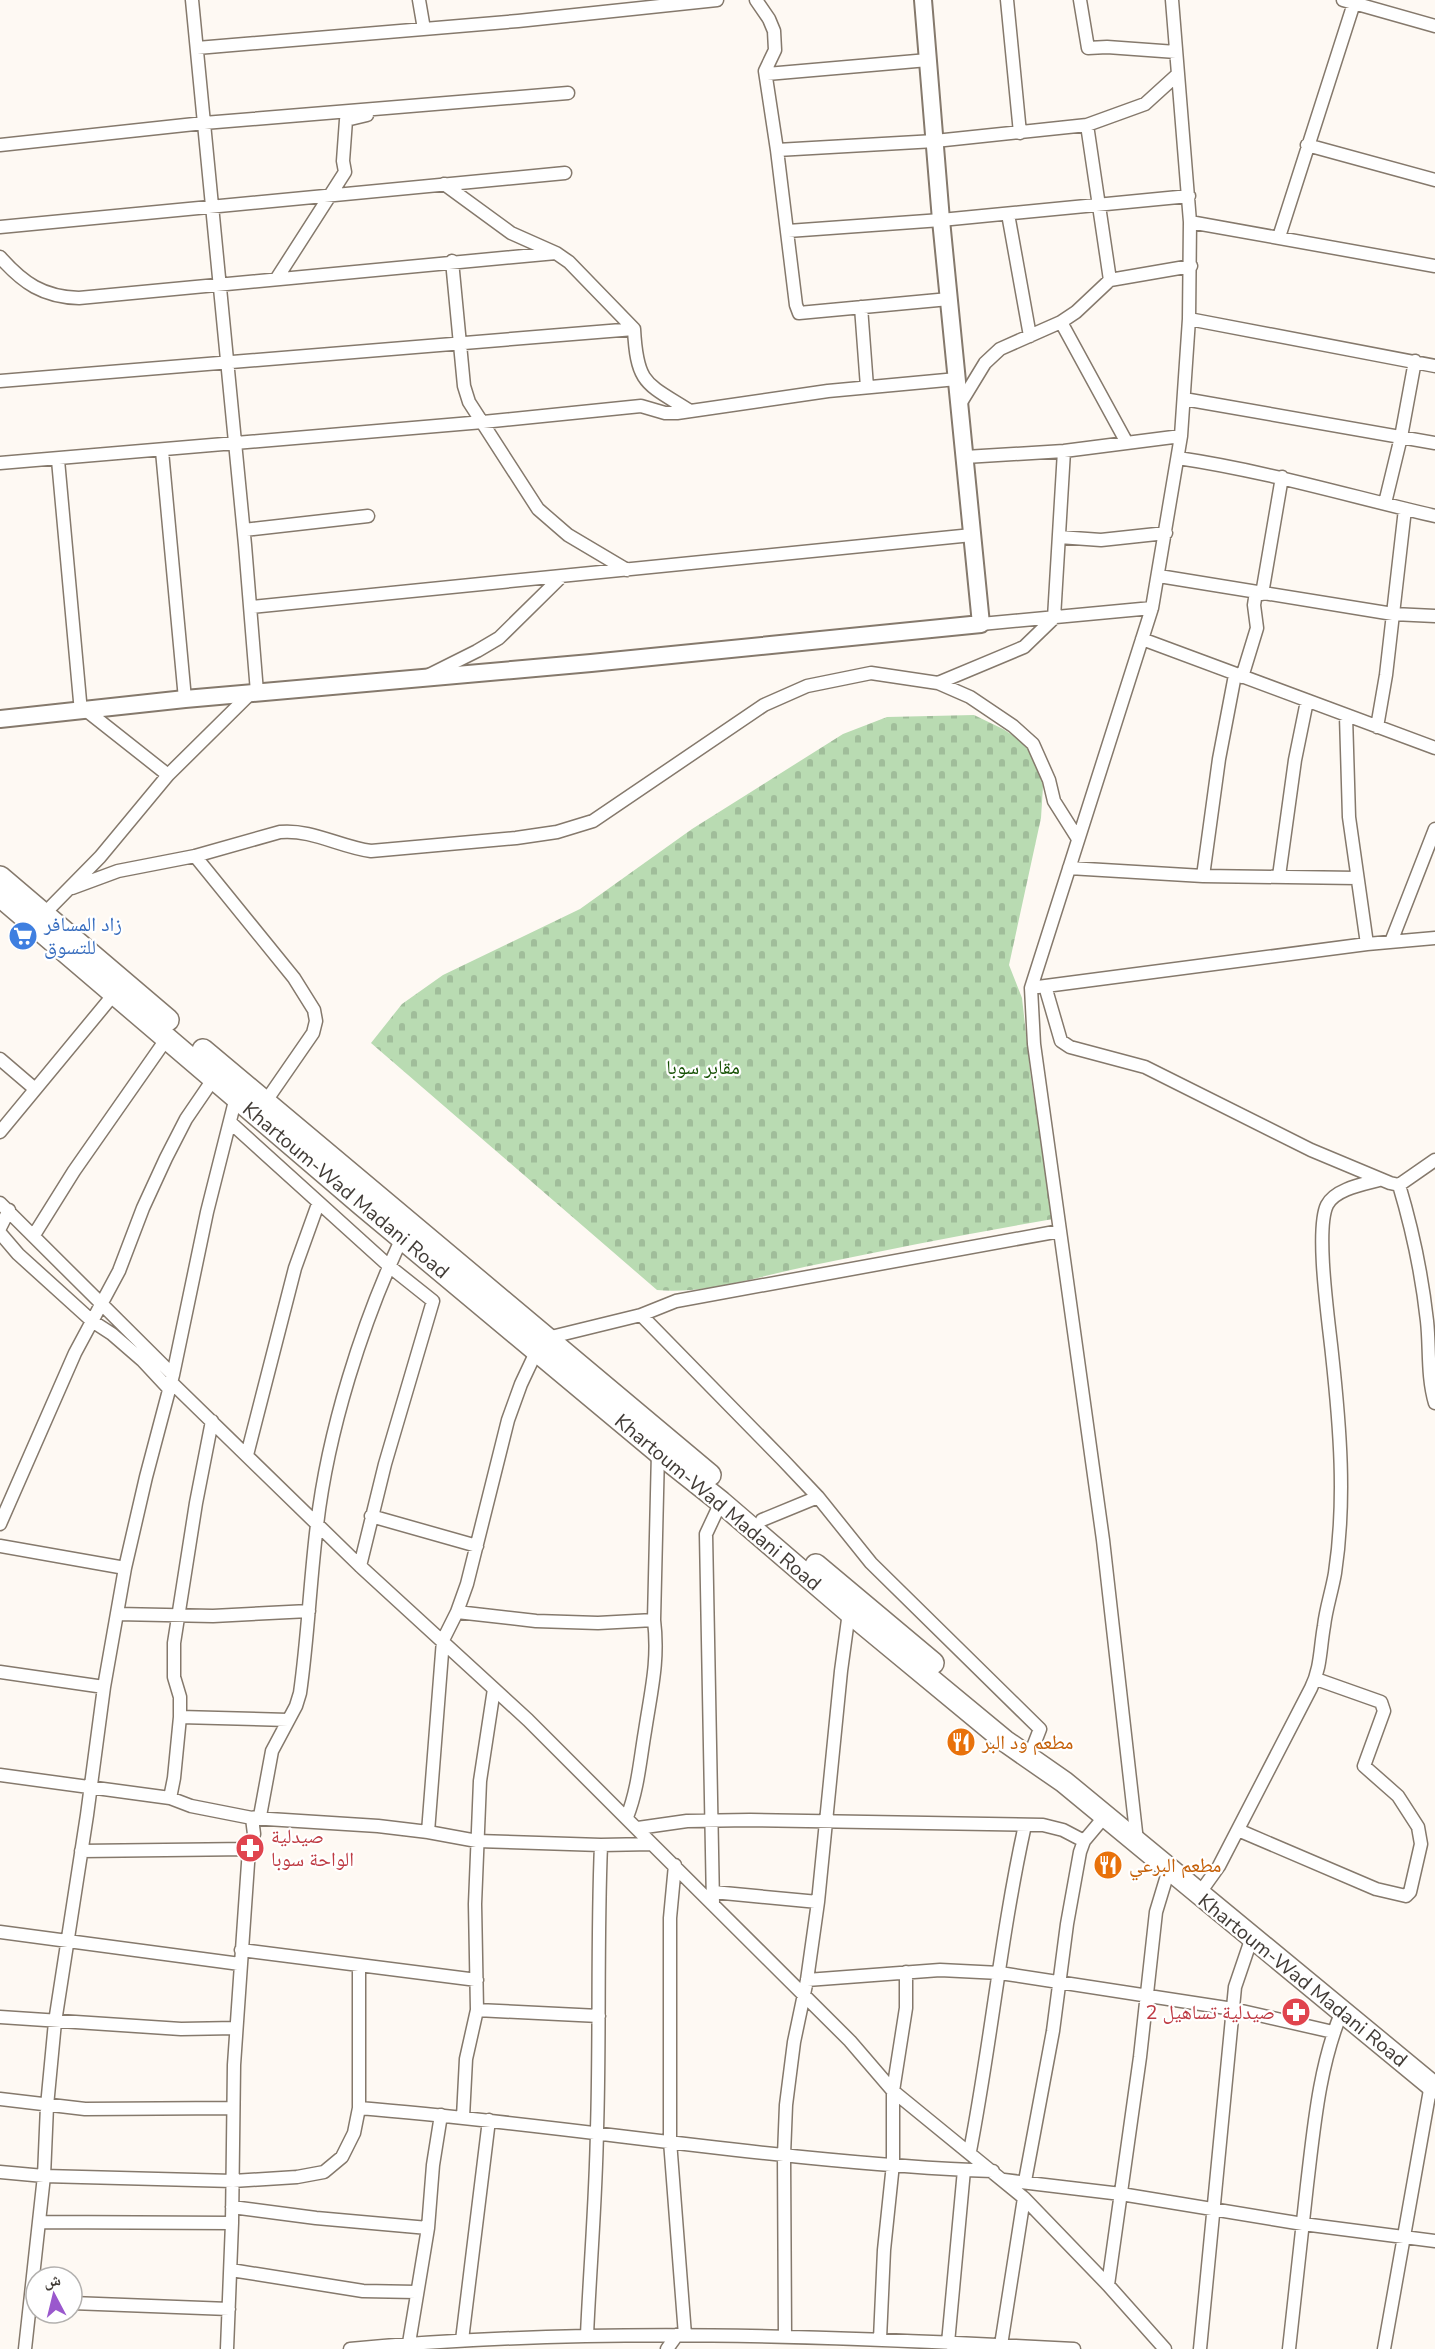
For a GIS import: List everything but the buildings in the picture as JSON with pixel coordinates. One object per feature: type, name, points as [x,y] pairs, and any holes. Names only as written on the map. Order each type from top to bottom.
[{"type":"highway","points":[[0,877],[8,903],[39,920],[266,1101],[542,1344],[762,1520],[1029,1752]]},
{"type":"highway","name":"Khartoum-Wad Madani Road","points":[[39,920],[114,994],[402,1238],[542,1344],[658,1452],[721,1502],[849,1612],[1029,1752],[1433,2086]]},
{"type":"street","points":[[39,920],[100,857],[168,775],[254,692],[251,607],[192,0]]},
{"type":"street","points":[[419,0],[424,29]]},
{"type":"street","points":[[197,48],[424,29],[670,2],[717,0]]},
{"type":"street","points":[[756,0],[770,19],[774,31],[775,51],[765,71],[796,305],[799,313],[949,299]]},
{"type":"street","points":[[923,0],[941,220],[981,624]]},
{"type":"street","points":[[1007,0],[1020,132]]},
{"type":"street","points":[[1080,0],[1088,48],[1107,47],[1176,52]]},
{"type":"street","points":[[1137,1842],[1103,1540],[1034,1044],[1031,988],[1152,608],[1178,458],[1184,399],[1191,266],[1189,196],[1172,0]]},
{"type":"street","points":[[1279,237],[1351,1],[1435,26]]},
{"type":"street","points":[[767,74],[928,60]]},
{"type":"street","points":[[777,150],[935,141],[1087,125],[1145,104],[1178,74]]},
{"type":"street","points":[[0,145],[204,123],[568,93]]},
{"type":"street","points":[[277,278],[345,172],[345,120],[402,106]]},
{"type":"street","points":[[1087,125],[1110,280]]},
{"type":"street","points":[[1307,145],[1435,180]]},
{"type":"street","points":[[0,227],[565,172]]},
{"type":"street","points":[[444,184],[511,233],[556,253],[569,262],[634,329],[636,360],[646,383],[690,411]]},
{"type":"street","points":[[788,231],[941,220],[1189,196]]},
{"type":"street","points":[[1008,214],[1030,336]]},
{"type":"street","points":[[1190,222],[1435,266]]},
{"type":"street","points":[[0,257],[27,282],[57,297],[79,298],[452,261],[556,253]]},
{"type":"street","points":[[452,261],[464,386],[469,402],[538,508],[568,535],[627,570]]},
{"type":"street","points":[[960,404],[985,363],[1000,349],[1060,322],[1084,306],[1110,280],[1191,266]]},
{"type":"street","points":[[861,307],[867,387]]},
{"type":"street","points":[[1189,319],[1435,366]]},
{"type":"street","points":[[1060,322],[1127,443]]},
{"type":"street","points":[[0,381],[634,329]]},
{"type":"street","points":[[1385,503],[1401,437],[1414,361]]},
{"type":"street","points":[[0,463],[58,460],[483,422],[640,405],[665,413],[690,411],[759,399],[957,379]]},
{"type":"street","points":[[1184,399],[1435,443]]},
{"type":"street","points":[[965,457],[1064,451],[1181,436]]},
{"type":"street","points":[[162,451],[184,699]]},
{"type":"street","points":[[938,683],[1024,647],[1054,618],[1064,451]]},
{"type":"street","points":[[1178,458],[1282,477],[1435,516]]},
{"type":"street","points":[[58,460],[84,712],[168,775]]},
{"type":"street","points":[[1203,876],[1214,790],[1238,676],[1257,628],[1254,605],[1259,593],[1282,477]]},
{"type":"street","points":[[1377,727],[1386,675],[1405,509]]},
{"type":"street","points":[[244,530],[368,516]]},
{"type":"street","points":[[1059,537],[1101,540],[1166,533]]},
{"type":"street","points":[[251,607],[972,535]]},
{"type":"street","points":[[1159,576],[1393,614],[1435,616]]},
{"type":"street","points":[[425,676],[499,638],[561,577]]},
{"type":"street","points":[[0,719],[84,712],[254,692],[591,663],[1152,608]]},
{"type":"street","points":[[1142,639],[1435,748]]},
{"type":"street","points":[[72,888],[118,871],[195,856],[268,834],[293,831],[371,851],[557,832],[593,821],[764,705],[807,686],[871,673],[938,683],[970,697],[1013,726],[1032,744],[1048,780],[1054,801],[1078,839]]},
{"type":"street","points":[[1279,876],[1295,760],[1307,701]]},
{"type":"street","points":[[1346,716],[1349,817],[1367,944]]},
{"type":"street","points":[[1391,942],[1435,829]]},
{"type":"street","points":[[195,856],[280,958],[314,1010],[316,1021],[313,1033],[266,1101]]},
{"type":"street","points":[[1069,868],[1203,876],[1357,878]]},
{"type":"street","points":[[1031,988],[1367,944],[1435,938]]},
{"type":"street","points":[[1045,986],[1061,1041],[1065,1045],[1145,1067],[1311,1150],[1379,1180],[1399,1185],[1435,1160]]},
{"type":"street","points":[[0,1132],[114,994]]},
{"type":"street","points":[[34,1235],[74,1172],[167,1038]]},
{"type":"street","points":[[0,1059],[35,1089]]},
{"type":"street","points":[[0,1524],[70,1364],[118,1271],[166,1158],[186,1119],[214,1078]]},
{"type":"street","points":[[36,2265],[55,2022],[104,1687],[125,1568],[171,1382],[207,1212],[236,1097]]},
{"type":"street","points":[[231,1123],[318,1204],[433,1301],[371,1516],[360,1566]]},
{"type":"street","points":[[290,1177],[304,1155]]},
{"type":"street","points":[[1199,1894],[1219,1866],[1316,1679],[1335,1572],[1340,1513],[1341,1452],[1324,1270],[1324,1215],[1328,1203],[1334,1197],[1354,1187],[1379,1180]]},
{"type":"street","points":[[1399,1185],[1423,1288],[1430,1377],[1435,1403]]},
{"type":"street","points":[[247,1455],[295,1268],[318,1204]]},
{"type":"street","points":[[4,1206],[102,1304],[171,1382],[317,1525],[551,1742],[652,1844],[713,1898],[850,2041],[893,2091],[970,2151],[1024,2198],[1108,2285],[1165,2349]]},
{"type":"street","points":[[0,1228],[4,1206]]},
{"type":"street","points":[[428,1832],[443,1641],[457,1612],[477,1546],[508,1420],[521,1384],[542,1344],[641,1315],[676,1301],[1060,1231]]},
{"type":"street","points":[[0,1233],[18,1254],[92,1321],[112,1334],[171,1382]]},
{"type":"street","points":[[252,1818],[260,1816],[272,1751],[296,1706],[300,1693],[322,1489],[341,1410],[356,1359],[389,1266],[402,1238]]},
{"type":"street","points":[[641,1315],[818,1497],[871,1563],[1040,1729],[1029,1752]]},
{"type":"street","points":[[170,1798],[180,1717],[180,1697],[174,1677],[174,1643],[196,1503],[212,1421]]},
{"type":"street","points":[[627,1817],[636,1795],[655,1676],[658,1452]]},
{"type":"street","points":[[762,1520],[818,1497]]},
{"type":"street","points":[[713,1898],[706,1534],[721,1502]]},
{"type":"street","points":[[371,1516],[477,1546]]},
{"type":"street","points":[[0,1546],[125,1568]]},
{"type":"street","points":[[117,1614],[213,1616],[309,1611]]},
{"type":"street","points":[[457,1612],[536,1621],[598,1623],[654,1620]]},
{"type":"street","points":[[785,2336],[786,2105],[794,2042],[807,1980],[818,1902],[849,1612]]},
{"type":"street","points":[[0,1672],[104,1687]]},
{"type":"street","points":[[1238,1830],[1376,1889],[1401,1896],[1406,1896],[1410,1892],[1421,1844],[1418,1827],[1398,1796],[1364,1766],[1384,1711],[1383,1706],[1381,1702],[1316,1679]]},
{"type":"street","points":[[463,2117],[466,2059],[477,2010],[477,1840],[480,1781],[494,1689]]},
{"type":"street","points":[[180,1717],[288,1720]]},
{"type":"street","points":[[0,1775],[170,1798],[191,1806],[252,1818],[378,1826],[477,1840],[601,1845],[652,1844]]},
{"type":"street","points":[[1025,2181],[1060,1981],[1066,1924],[1084,1842],[1105,1816]]},
{"type":"street","points":[[227,2349],[236,2028],[249,1849],[254,1834],[252,1818]]},
{"type":"street","points":[[638,1828],[710,1820],[827,1820],[1025,1825],[1054,1827],[1084,1842]]},
{"type":"street","points":[[970,2151],[1013,1884],[1025,1825]]},
{"type":"street","points":[[587,2335],[597,2132],[598,1924],[601,1845]]},
{"type":"street","points":[[81,1851],[249,1849]]},
{"type":"street","points":[[667,2349],[681,2335],[670,2142],[670,1918],[675,1865]]},
{"type":"street","points":[[1108,2285],[1156,1912],[1169,1869]]},
{"type":"street","points":[[713,1898],[818,1902]]},
{"type":"street","points":[[0,1932],[240,1964]]},
{"type":"street","points":[[1200,2349],[1235,1987],[1252,1937]]},
{"type":"street","points":[[241,1950],[477,1980]]},
{"type":"street","points":[[0,2172],[44,2176],[233,2181],[297,2177],[324,2172],[342,2157],[354,2133],[359,2108],[359,1965]]},
{"type":"street","points":[[807,1980],[940,1970],[1000,1973],[1233,2009],[1333,2032]]},
{"type":"street","points":[[880,2339],[884,2250],[893,2164],[893,2091],[903,2029],[906,1972]]},
{"type":"street","points":[[477,2010],[599,2016]]},
{"type":"street","points":[[1289,2349],[1321,2084],[1328,2045],[1342,2011]]},
{"type":"street","points":[[0,2018],[181,2029],[236,2028]]},
{"type":"street","points":[[1384,2349],[1433,2086]]},
{"type":"street","points":[[0,2099],[85,2109],[233,2108]]},
{"type":"street","points":[[359,2108],[463,2117],[784,2155],[993,2171]]},
{"type":"street","points":[[409,2343],[428,2228],[433,2165],[441,2115]]},
{"type":"street","points":[[462,2340],[489,2120]]},
{"type":"street","points":[[948,2343],[964,2170]]},
{"type":"street","points":[[1004,2180],[1121,2194],[1303,2224],[1435,2241]]},
{"type":"street","points":[[1000,2345],[1024,2198]]},
{"type":"street","points":[[232,2207],[316,2218],[428,2228]]},
{"type":"street","points":[[40,2222],[232,2223]]},
{"type":"street","points":[[231,2270],[363,2291],[416,2292]]},
{"type":"street","points":[[84,2303],[229,2309]]},
{"type":"street","points":[[25,2349],[29,2325]]},
{"type":"street","points":[[351,2349],[409,2343],[434,2345],[462,2340],[587,2335],[681,2335],[880,2339],[1074,2349]]},
{"type":"green space","name":"مقابر سوبا","points":[[974,715],[1023,742],[1040,768],[1043,786],[1041,818],[1009,965],[1022,998],[1031,1078],[1053,1219],[963,1235],[715,1287],[675,1291],[657,1290],[371,1043],[402,1004],[443,975],[580,909],[692,829],[843,734],[887,717]]},
{"type":"place","name":"زاد المسافر للتسوق","points":[[23,936]]},
{"type":"place","name":"مطعم ود البر","points":[[961,1742]]},
{"type":"place","name":"صيدلية الواحة سوبا","points":[[250,1848]]},
{"type":"place","name":"مطعم البرعي","points":[[1108,1865]]},
{"type":"place","name":"صيدلية تساهيل 2","points":[[1296,2012]]}]
